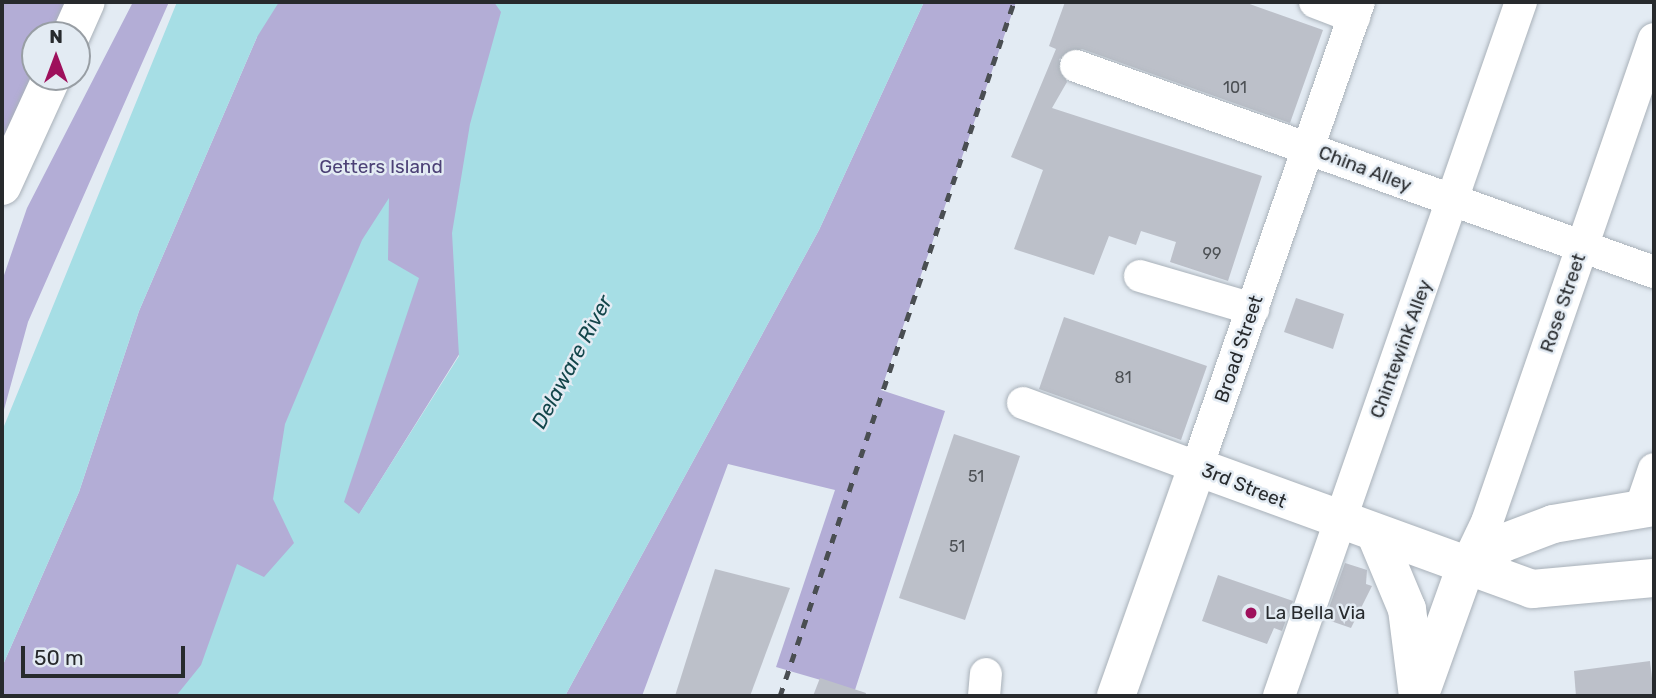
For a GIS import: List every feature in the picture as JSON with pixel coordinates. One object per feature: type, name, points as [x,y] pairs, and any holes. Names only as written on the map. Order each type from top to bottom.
[{"type":"main road","points":[[77,21],[86,2]]},
{"type":"main road","points":[[2,186],[46,91]]},
{"type":"main road","name":"3rd Street","points":[[1197,467],[1376,535],[1543,591],[1654,578]]},
{"type":"main road","name":"Broad Street","points":[[1116,696],[1197,467]]},
{"type":"main road","points":[[1419,696],[1466,566],[1553,524],[1647,507]]},
{"type":"main road","points":[[1376,535],[1407,609],[1419,696]]},
{"type":"street","points":[[1315,2],[1356,10]]},
{"type":"street","name":"Chintewink Alley","points":[[1279,696],[1521,2]]},
{"type":"street","name":"Broad Street","points":[[1197,467],[1356,10]]},
{"type":"street","name":"Rose Street","points":[[1466,566],[1487,522],[1654,39]]},
{"type":"street","name":"China Alley","points":[[1076,66],[1654,272]]},
{"type":"street","points":[[1140,276],[1253,309]]},
{"type":"street","name":"3rd Street","points":[[1023,402],[1197,467]]},
{"type":"street","points":[[1647,507],[1654,469]]},
{"type":"green space","points":[[2,2],[74,2],[65,21],[21,21],[21,91],[29,91],[2,155]]},
{"type":"green space","points":[[133,2],[169,2],[28,322],[2,417],[2,281],[27,208],[87,91],[91,91],[91,84]]},
{"type":"green space","name":"Getters Island","points":[[261,2],[559,2],[546,215],[297,614],[213,696],[2,696],[2,667],[79,492],[139,311],[257,37]]},
{"type":"green space","points":[[924,2],[1016,2],[881,390],[945,411],[855,690],[776,667],[835,490],[728,464],[642,696],[565,696],[819,230]]},
{"type":"water","points":[[177,2],[279,2],[257,37],[139,311],[79,492],[2,667],[2,431]]},
{"type":"water","name":"Delaware River","points":[[494,2],[924,2],[819,230],[565,696],[176,696],[201,665],[237,564],[264,577],[294,543],[273,499],[285,424],[362,240],[389,198],[388,260],[419,278],[344,502],[359,514],[459,356],[452,233],[470,124],[501,12]]},
{"type":"building","points":[[1065,2],[1244,2],[1323,30],[1290,123],[1082,49],[1059,59],[1067,82],[1052,108],[1262,176],[1228,281],[1170,262],[1176,242],[1141,231],[1136,245],[1109,236],[1094,275],[1014,249],[1043,170],[1011,157],[1056,49],[1049,46]]},
{"type":"building","points":[[1296,298],[1344,314],[1333,349],[1284,332]]},
{"type":"building","points":[[1064,317],[1207,366],[1181,440],[1039,389]]},
{"type":"building","points":[[954,434],[1020,456],[965,620],[899,598]]},
{"type":"building","points":[[1345,563],[1367,570],[1366,584],[1372,586],[1351,628],[1325,619]]},
{"type":"building","points":[[715,569],[790,588],[750,696],[675,696]]},
{"type":"building","name":"La Bella Via","points":[[1218,575],[1293,601],[1282,631],[1274,628],[1267,644],[1202,621]]},
{"type":"building","points":[[1650,661],[1654,696],[1576,696],[1574,671]]},
{"type":"building","points":[[820,678],[866,693],[865,696],[813,696]]},
{"type":"railway","points":[[780,696],[1014,2]]},
{"type":"place","name":"La Bella Via","points":[[1251,613]]}]
